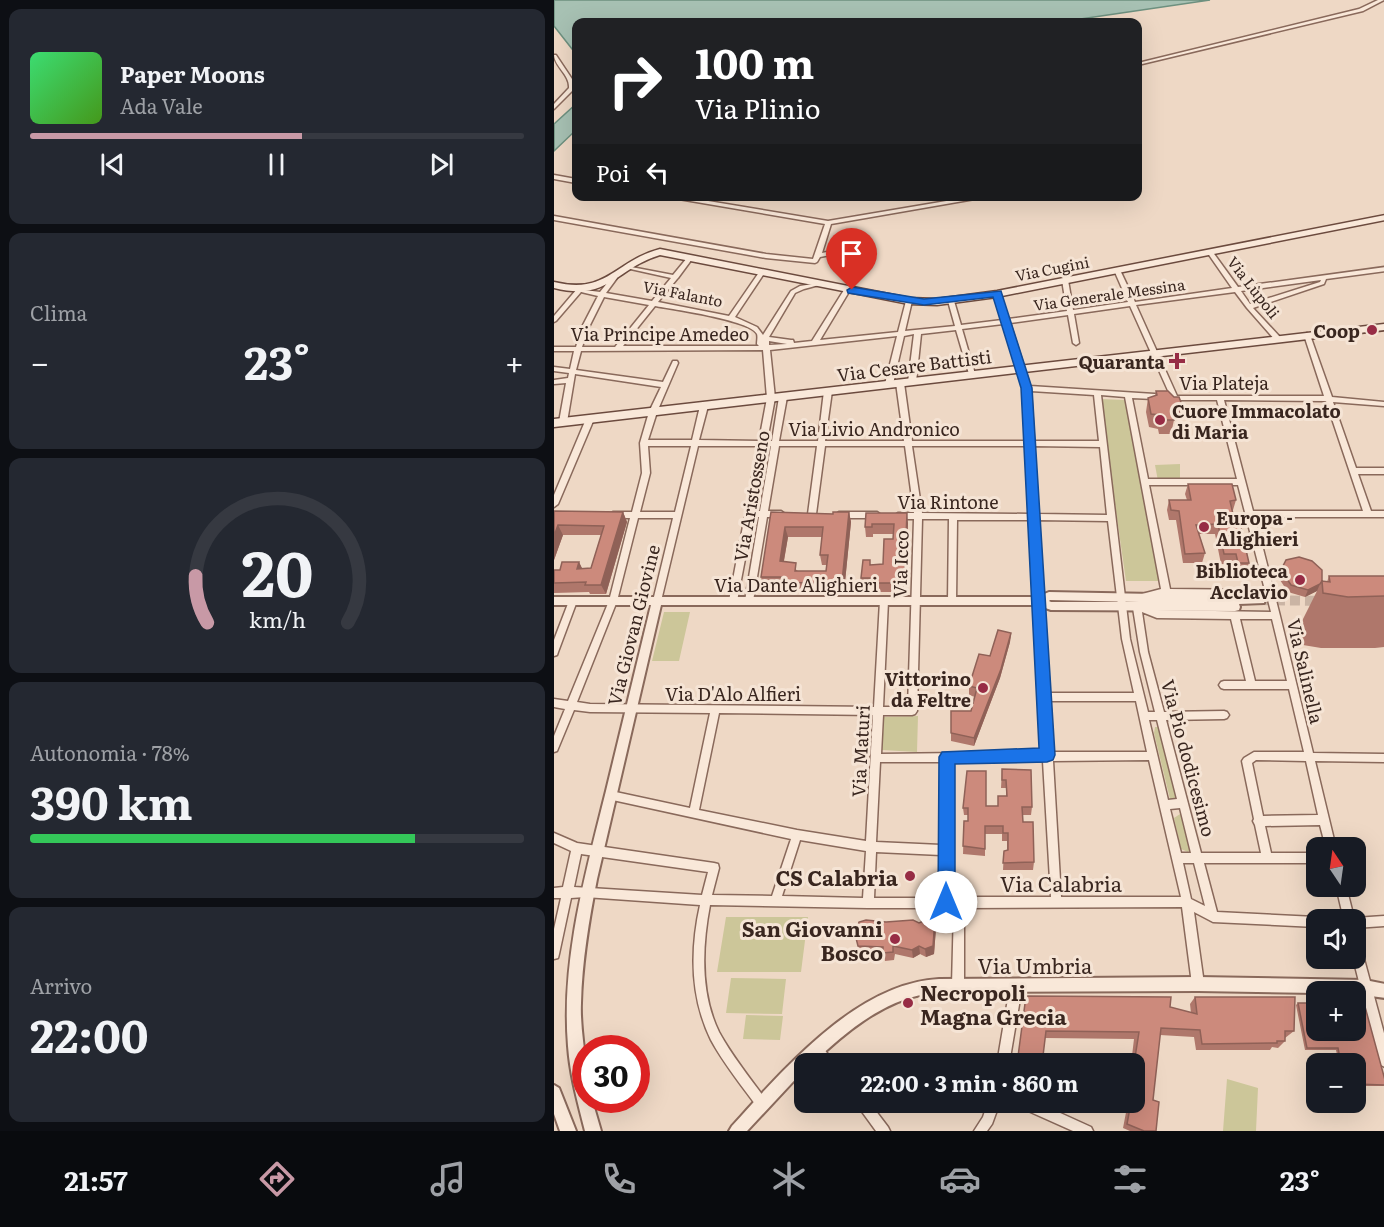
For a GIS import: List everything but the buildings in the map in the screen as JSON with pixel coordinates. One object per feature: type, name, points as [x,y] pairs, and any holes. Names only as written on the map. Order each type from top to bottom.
[{"type":"main road","name":"Via Cugini","points":[[614,278],[648,254],[660,252],[909,301],[951,301],[997,294],[1385,217]]},
{"type":"main road","points":[[579,290],[614,278]]},
{"type":"main road","name":"Via Falanto","points":[[554,285],[579,290]]},
{"type":"main road","name":"Via Cesare Battisti","points":[[558,423],[1385,327]]},
{"type":"street","points":[[1142,63],[1361,10],[1382,0]]},
{"type":"street","points":[[554,56],[567,73],[572,88],[554,106]]},
{"type":"street","points":[[554,177],[572,180]]},
{"type":"street","points":[[694,201],[828,223],[959,201]]},
{"type":"street","points":[[554,213],[774,252],[818,256],[856,248]]},
{"type":"street","points":[[554,218],[805,262],[815,261],[818,256],[828,223]]},
{"type":"street","name":"Via Lùpoli","points":[[1206,252],[1249,307],[1278,339]]},
{"type":"street","points":[[617,349],[689,259]]},
{"type":"street","points":[[628,267],[676,277]]},
{"type":"street","name":"Via Generale Messina","points":[[765,348],[1006,322],[1385,269]]},
{"type":"street","points":[[1117,270],[1175,398]]},
{"type":"street","points":[[731,318],[762,272]]},
{"type":"street","points":[[558,423],[571,371],[600,294],[614,278]]},
{"type":"street","points":[[1249,307],[1322,284],[1324,278]]},
{"type":"street","points":[[1065,280],[1076,343]]},
{"type":"street","points":[[771,398],[765,338],[793,292],[802,287],[817,284]]},
{"type":"street","points":[[554,320],[579,290]]},
{"type":"street","name":"Via Falanto","points":[[579,290],[731,318],[755,328]]},
{"type":"street","points":[[815,342],[847,290]]},
{"type":"street","points":[[997,294],[1026,388],[1056,900]]},
{"type":"street","points":[[894,383],[901,332],[909,301]]},
{"type":"street","points":[[951,301],[972,374]]},
{"type":"street","points":[[755,328],[771,326]]},
{"type":"street","points":[[755,328],[760,333],[761,342],[755,348]]},
{"type":"street","points":[[912,382],[918,332]]},
{"type":"street","points":[[1307,335],[1368,514]]},
{"type":"street","points":[[765,338],[800,344]]},
{"type":"street","name":"Via Principe Amedeo","points":[[554,349],[765,348]]},
{"type":"street","points":[[554,748],[612,601],[646,472],[644,442],[653,412],[675,363]]},
{"type":"street","points":[[554,369],[666,384]]},
{"type":"street","points":[[554,382],[569,380]]},
{"type":"street","name":"Via Icco","points":[[894,383],[908,443],[918,516],[912,711]]},
{"type":"street","name":"Via Plateja","points":[[1026,388],[1175,398],[1329,398],[1385,404]]},
{"type":"street","points":[[812,514],[828,391]]},
{"type":"street","name":"Via Pio dodicesimo","points":[[1097,394],[1129,652],[1187,902],[1198,984]]},
{"type":"street","points":[[1128,395],[1166,592]]},
{"type":"street","name":"Via Aristosseno","points":[[749,601],[783,397]]},
{"type":"street","name":"Via Aristosseno","points":[[733,601],[771,398]]},
{"type":"street","name":"Via Salinella","points":[[1220,398],[1276,616],[1328,837]]},
{"type":"street","name":"Via Giovan Giovine","points":[[593,1131],[579,1096],[566,1043],[565,987],[704,406]]},
{"type":"street","points":[[554,504],[590,420]]},
{"type":"street","name":"Via Livio Andronico","points":[[644,442],[1103,444]]},
{"type":"street","points":[[1354,471],[1385,471]]},
{"type":"street","points":[[1146,482],[1240,482]]},
{"type":"street","points":[[600,514],[678,515]]},
{"type":"street","points":[[749,514],[793,514]]},
{"type":"street","name":"Via Rintone","points":[[803,514],[1111,518]]},
{"type":"street","points":[[1249,514],[1385,514]]},
{"type":"street","points":[[952,601],[953,516]]},
{"type":"street","name":"Via Dante Alighieri","points":[[554,601],[1038,601],[1051,606],[1123,602],[1166,592],[1270,593]]},
{"type":"street","name":"Via Dante Alighieri","points":[[1139,608],[1261,604],[1145,596]]},
{"type":"street","points":[[554,652],[573,601]]},
{"type":"street","name":"Via Maturi","points":[[868,903],[873,847],[875,758],[884,601]]},
{"type":"street","name":"Via Dante Alighieri","points":[[1123,602],[1157,614],[1276,616]]},
{"type":"street","name":"Via Pio dodicesimo","points":[[1139,608],[1144,652],[1213,917]]},
{"type":"street","points":[[1235,616],[1251,684]]},
{"type":"street","points":[[1129,652],[1144,652]]},
{"type":"street","points":[[1224,685],[1292,685]]},
{"type":"street","points":[[1044,697],[1140,697]]},
{"type":"street","name":"Via D'Alo Alfieri","points":[[554,703],[631,708],[912,711]]},
{"type":"street","points":[[694,812],[715,709]]},
{"type":"street","points":[[1144,716],[1223,715]]},
{"type":"street","points":[[875,758],[1153,756]]},
{"type":"street","points":[[1267,858],[1247,761],[1254,756],[1385,758]]},
{"type":"street","points":[[946,902],[947,757]]},
{"type":"street","points":[[611,796],[797,835],[873,847],[946,850]]},
{"type":"street","points":[[1164,805],[1184,803]]},
{"type":"street","points":[[1258,821],[1323,820]]},
{"type":"street","points":[[776,899],[797,835]]},
{"type":"street","points":[[554,838],[577,848],[714,868],[705,900],[699,957],[705,1008],[727,1056],[762,1104]]},
{"type":"street","points":[[554,954],[577,848]]},
{"type":"street","points":[[1176,858],[1306,858]]},
{"type":"street","name":"Via Calabria","points":[[554,893],[586,892],[705,900],[776,899],[868,903],[1056,900],[1187,902],[1213,917],[1306,922]]},
{"type":"street","points":[[958,985],[959,901]]},
{"type":"street","points":[[1366,922],[1385,921]]},
{"type":"street","name":"Via Umbria","points":[[740,1130],[817,1048],[872,1007],[921,988],[958,985],[1016,987],[1198,984],[1306,986]]},
{"type":"street","points":[[1004,1053],[1016,987]]},
{"type":"street","name":"Via Umbria","points":[[1366,987],[1385,991]]},
{"type":"street","points":[[1366,991],[1385,1061]]},
{"type":"street","points":[[817,1048],[821,1053]]},
{"type":"street","points":[[554,1093],[568,1131]]},
{"type":"street","points":[[870,1113],[884,1131]]},
{"type":"street","points":[[980,1131],[990,1113]]},
{"type":"street","points":[[1046,1113],[1088,1131]]},
{"type":"shaded area","points":[[554,0],[1210,0],[1087,18],[572,18],[572,49],[554,26]]},
{"type":"shaded area","points":[[572,108],[572,134],[554,151],[554,124]]},
{"type":"shaded area","points":[[1100,399],[1125,400],[1160,581],[1126,581]]},
{"type":"shaded area","points":[[1180,464],[1180,480],[1158,481],[1155,465]]},
{"type":"shaded area","points":[[664,612],[690,612],[679,661],[652,661]]},
{"type":"shaded area","points":[[918,716],[917,752],[882,750],[884,717]]},
{"type":"shaded area","points":[[1155,727],[1160,727],[1180,798],[1170,799],[1154,733]]},
{"type":"shaded area","points":[[1182,814],[1191,849],[1188,852],[1181,849],[1174,818]]},
{"type":"shaded area","points":[[726,917],[808,917],[801,972],[717,972]]},
{"type":"shaded area","points":[[731,978],[786,979],[782,1014],[726,1013]]},
{"type":"shaded area","points":[[746,1015],[783,1016],[780,1040],[743,1039]]},
{"type":"shaded area","points":[[1227,1079],[1258,1088],[1256,1131],[1223,1131]]},
{"type":"tunnel","points":[[1260,600],[1324,601]]},
{"type":"place","name":"Coop","points":[[1372,330]]},
{"type":"place","name":"Quaranta","points":[[1177,361]]},
{"type":"place","name":"Cuore Immacolato di Maria","points":[[1160,420]]},
{"type":"place","name":"Europa - Alighieri","points":[[1204,527]]},
{"type":"place","name":"Biblioteca Acclavio","points":[[1300,580]]},
{"type":"place","name":"Vittorino da Feltre","points":[[983,688]]},
{"type":"place","name":"CS Calabria","points":[[910,876]]},
{"type":"place","name":"San Giovanni Bosco","points":[[895,939]]},
{"type":"place","name":"Necropoli Magna Grecia","points":[[908,1003]]},
{"type":"route","points":[[852,290],[924,302],[951,301],[997,294],[1026,388],[1047,755],[947,757],[946,902]]}]
